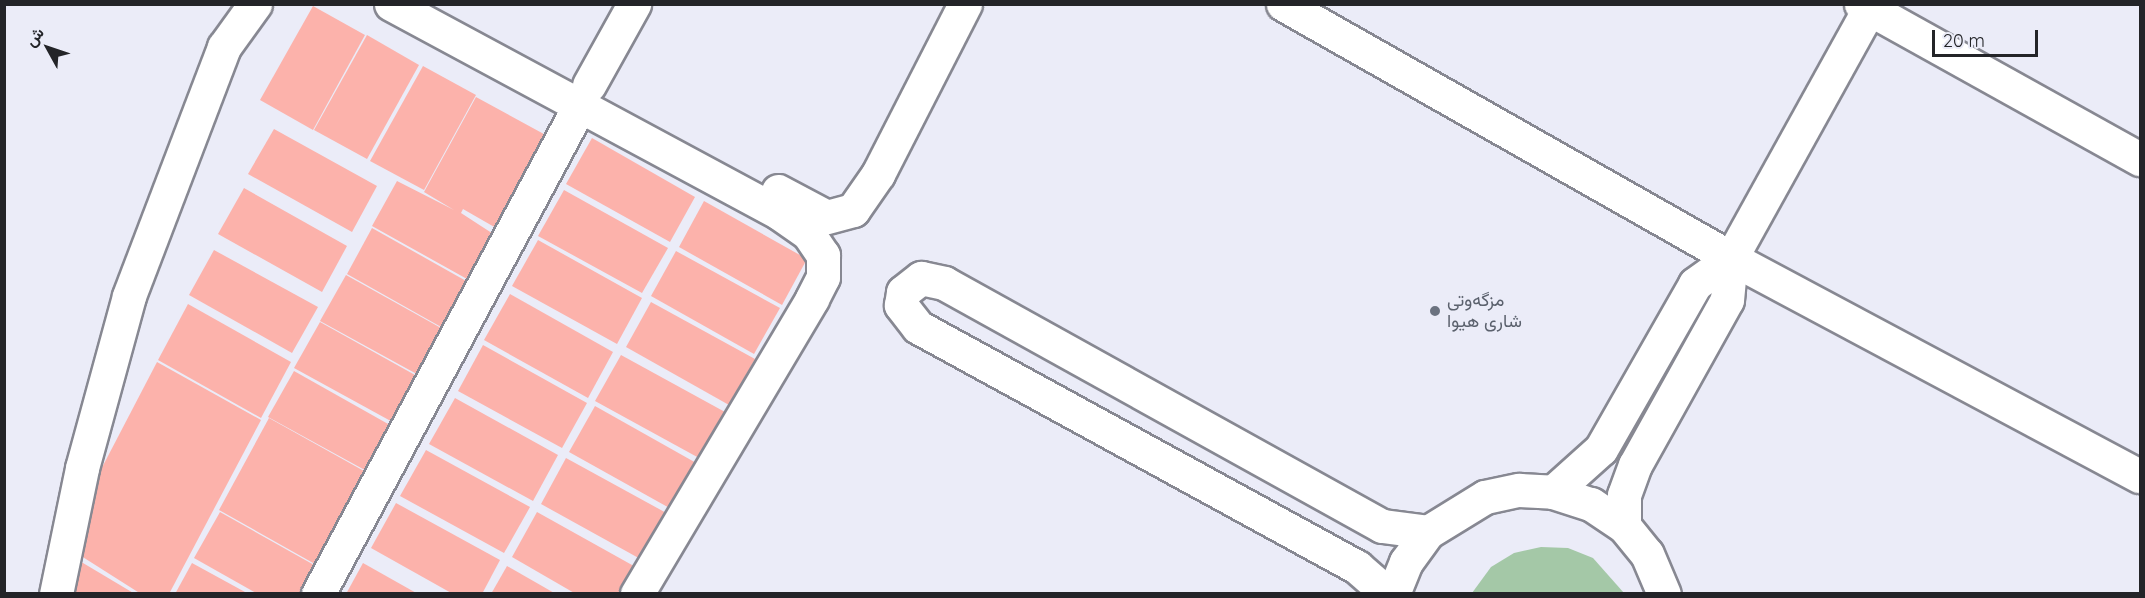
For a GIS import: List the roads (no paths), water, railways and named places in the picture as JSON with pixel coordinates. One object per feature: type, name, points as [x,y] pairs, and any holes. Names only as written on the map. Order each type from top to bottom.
[{"type":"street","points":[[56,594],[82,468],[129,296],[224,47],[255,4]]},
{"type":"street","points":[[391,4],[585,95],[828,216],[853,210],[878,174],[965,4]]},
{"type":"street","points":[[438,4],[779,213],[808,233],[823,255],[823,277],[812,299],[637,594]]},
{"type":"street","points":[[318,594],[634,4]]},
{"type":"street","points":[[1283,4],[1731,258],[2140,476]]},
{"type":"street","points":[[1624,526],[1624,495],[1635,465],[1727,300],[1731,258],[1868,6],[2140,159]]},
{"type":"street","points":[[1553,492],[1601,449],[1695,284],[1731,258]]},
{"type":"street","points":[[1388,594],[1357,567],[918,327],[901,305],[903,292],[921,278],[944,282],[1382,526],[1428,532]]},
{"type":"street","points":[[1393,594],[1406,562],[1428,532],[1485,497],[1553,492],[1591,504],[1624,526],[1647,554],[1664,594]]},
{"type":"street","points":[[1357,567],[1372,566],[1384,555],[1389,539],[1382,526]]},
{"type":"place","name":"مزگەوتی شاری هیوا","points":[[1435,311]]}]
